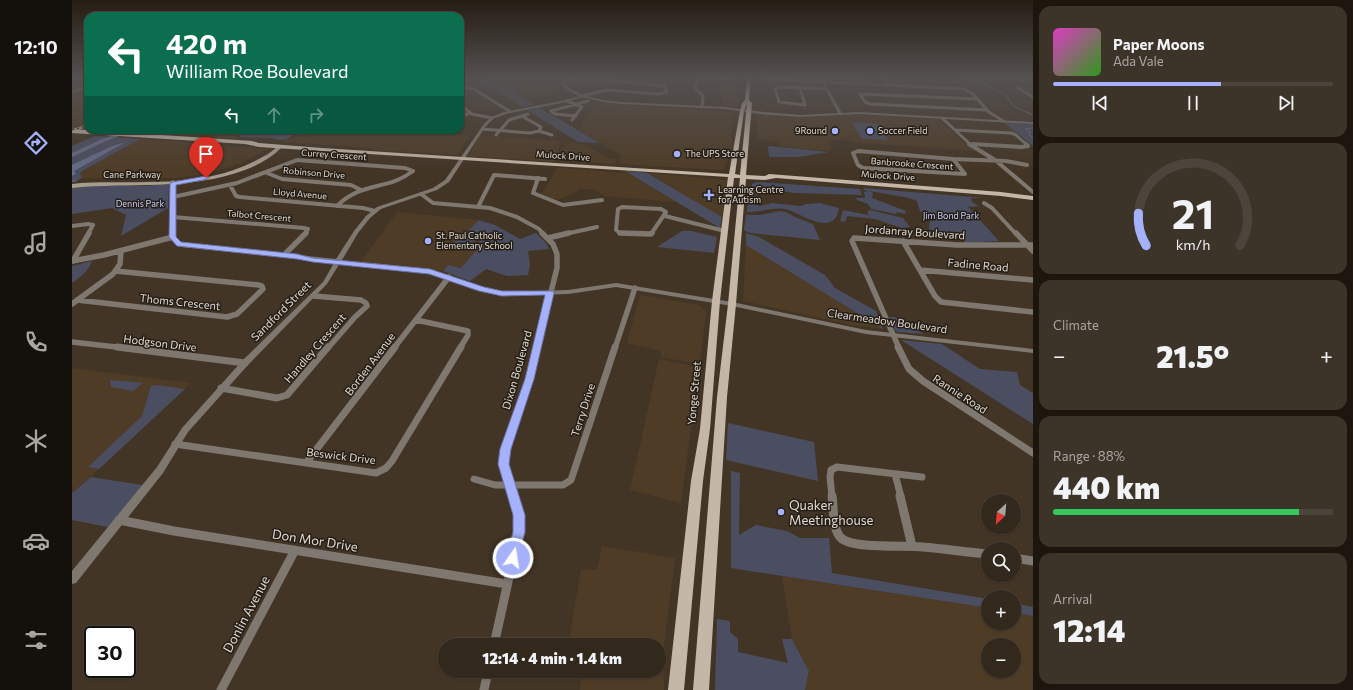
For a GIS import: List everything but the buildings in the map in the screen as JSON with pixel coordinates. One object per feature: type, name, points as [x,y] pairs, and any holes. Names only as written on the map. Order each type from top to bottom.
[{"type":"main road","name":"Yonge Street","points":[[676,690],[697,481],[705,429],[716,301],[732,175],[745,111]]},
{"type":"main road","name":"Yonge Street","points":[[701,690],[721,404],[732,304],[743,175],[745,111]]},
{"type":"main road","name":"Mulock Drive","points":[[72,131],[84,132]]},
{"type":"main road","name":"Mulock Drive","points":[[114,134],[499,161],[743,175],[765,178],[774,177],[1001,194],[1009,196],[1032,196]]},
{"type":"main road","name":"Cane Parkway","points":[[72,185],[174,182],[215,175],[253,162],[280,145]]},
{"type":"street","points":[[466,109],[471,113],[492,118]]},
{"type":"street","name":"Sandford Street","points":[[72,579],[160,470],[185,430],[222,388],[314,296],[325,283],[356,232],[375,210],[435,189],[444,183],[482,129],[492,118],[509,111],[519,109]]},
{"type":"street","points":[[557,109],[550,111],[555,114],[576,116]]},
{"type":"street","points":[[572,120],[581,109]]},
{"type":"street","points":[[731,109],[800,116],[860,113],[1033,123]]},
{"type":"street","points":[[838,109],[840,113]]},
{"type":"street","points":[[971,109],[987,110],[1003,122]]},
{"type":"street","points":[[464,115],[471,113]]},
{"type":"street","points":[[496,135],[505,123],[514,118],[528,114]]},
{"type":"street","points":[[522,116],[540,127],[541,128],[539,131]]},
{"type":"street","points":[[942,118],[969,144],[995,160],[1022,184],[1022,187],[1032,196]]},
{"type":"street","points":[[482,129],[530,133],[539,131],[552,135]]},
{"type":"street","points":[[955,130],[1011,133],[1016,135],[1028,146],[1022,147],[969,144]]},
{"type":"street","name":"Banbrooke Crescent","points":[[953,158],[965,174],[964,175],[863,168],[858,165],[853,152],[858,151],[1010,161],[1027,165]]},
{"type":"street","name":"Currey Crescent","points":[[173,197],[230,185],[267,173],[297,160],[405,168],[413,171],[399,179],[348,195],[337,206]]},
{"type":"street","name":"Robinson Drive","points":[[267,173],[282,179],[351,185],[361,190]]},
{"type":"street","points":[[478,207],[494,175],[545,179]]},
{"type":"street","points":[[538,178],[533,193],[563,205],[602,200]]},
{"type":"street","points":[[72,261],[121,251],[173,237],[174,182]]},
{"type":"street","name":"Lloyd Avenue","points":[[230,185],[236,196],[240,197],[375,210]]},
{"type":"street","name":"Dixon Boulevard","points":[[421,194],[433,203],[495,209],[527,222],[539,229],[548,238],[556,250],[558,262],[555,278],[550,293],[530,379],[505,449],[504,464],[519,515],[519,532],[506,584],[495,638]]},
{"type":"street","points":[[984,203],[992,208],[1033,251]]},
{"type":"street","points":[[622,207],[661,209],[666,212],[665,216],[650,235],[620,233],[616,230],[618,209],[622,207]]},
{"type":"street","points":[[665,216],[725,231]]},
{"type":"street","name":"Talbot Crescent","points":[[173,217],[188,217],[308,229],[308,232],[284,255]]},
{"type":"street","points":[[72,226],[88,224],[93,225],[72,261]]},
{"type":"street","points":[[548,238],[586,228],[597,227]]},
{"type":"street","name":"Clearmeadow Boulevard","points":[[173,237],[177,243],[182,245],[284,255],[338,263],[430,271],[496,293],[514,294],[568,292],[616,285],[732,304],[838,327],[1033,351]]},
{"type":"street","name":"Jordanray Boulevard","points":[[894,335],[852,241],[854,238],[957,245],[1033,245]]},
{"type":"street","points":[[903,241],[934,296],[941,302],[1033,312]]},
{"type":"street","points":[[72,304],[115,271],[120,264],[121,251]]},
{"type":"street","name":"Fadine Road","points":[[920,270],[1033,280]]},
{"type":"street","name":"Thoms Crescent","points":[[77,300],[227,317],[237,314],[263,290],[262,286],[259,285],[115,271]]},
{"type":"street","name":"Borden Avenue","points":[[306,463],[449,277]]},
{"type":"street","name":"Terry Drive","points":[[474,479],[486,484],[510,485],[563,485],[571,480],[635,288]]},
{"type":"street","name":"Handley Crescent","points":[[222,388],[277,398],[287,395],[355,317],[367,306],[366,303],[361,300],[314,296]]},
{"type":"street","name":"Beswick Drive","points":[[175,444],[376,473],[386,468],[392,461],[468,335],[468,331],[464,329],[416,320]]},
{"type":"street","name":"Rannie Road","points":[[894,335],[906,363],[915,375],[1033,453]]},
{"type":"street","name":"Hodgson Drive","points":[[72,342],[246,363]]},
{"type":"street","points":[[922,477],[837,467],[831,470],[830,477],[836,528],[841,538],[880,546],[912,546],[981,553]]},
{"type":"street","points":[[895,474],[912,546]]},
{"type":"street","name":"Don Mor Drive","points":[[119,520],[174,531],[506,584]]},
{"type":"street","name":"Donlin Avenue","points":[[221,690],[295,550]]},
{"type":"street","points":[[1021,559],[1033,561]]},
{"type":"street","points":[[484,690],[487,678]]},
{"type":"shaded area","points":[[72,109],[84,109],[84,127],[72,128]]},
{"type":"shaded area","points":[[591,109],[686,109],[733,112],[731,151],[723,170],[619,164],[621,155],[579,130],[583,120]]},
{"type":"shaded area","points":[[757,114],[801,117],[852,114],[938,119],[969,147],[977,151],[850,142],[849,139],[828,141],[832,151],[780,147],[779,142],[757,140]]},
{"type":"shaded area","points":[[169,134],[236,134],[238,139]]},
{"type":"shaded area","points":[[302,134],[443,134],[470,136],[457,155],[372,150],[374,148],[281,142]]},
{"type":"shaded area","points":[[480,136],[562,141],[554,162],[468,156]]},
{"type":"shaded area","points":[[140,139],[267,149],[240,164],[205,174],[175,178],[82,178],[80,173]]},
{"type":"shaded area","points":[[126,142],[74,171],[76,174],[72,176],[72,165],[112,146]]},
{"type":"shaded area","points":[[565,143],[585,144],[585,147],[589,147],[610,159],[616,159],[615,164],[584,162],[585,160],[578,159],[577,161],[560,160]]},
{"type":"shaded area","points":[[557,168],[628,173],[676,202],[604,196],[596,190],[580,188],[575,193],[556,200],[542,194]]},
{"type":"shaded area","points":[[647,173],[727,180],[722,217]]},
{"type":"shaded area","name":"St. Paul Catholic Elementary School","points":[[397,212],[479,220],[470,230],[486,235],[474,248],[477,251],[461,268],[448,265],[443,271],[361,262]]},
{"type":"shaded area","points":[[746,245],[883,329],[852,325],[743,301]]},
{"type":"shaded area","points":[[640,295],[699,305],[706,311],[700,364],[661,357],[661,351],[627,343]]},
{"type":"shaded area","points":[[659,359],[699,367],[681,503],[630,490]]},
{"type":"shaded area","points":[[72,368],[191,383],[72,493]]},
{"type":"shaded area","points":[[602,546],[675,558],[665,638],[570,638],[581,569],[597,570]]},
{"type":"shaded area","points":[[782,576],[981,607],[981,630],[1021,630],[1021,614],[1033,616],[1033,690],[805,690],[809,671],[792,639]]},
{"type":"shaded area","points":[[581,678],[664,678],[664,690],[580,690]]},
{"type":"green space","points":[[542,109],[600,143],[578,142],[527,110]]},
{"type":"green space","name":"Soccer Field","points":[[851,122],[877,124],[889,140],[862,139]]},
{"type":"green space","points":[[1003,122],[1033,124],[1033,146],[1032,145]]},
{"type":"green space","points":[[240,134],[295,134],[287,139],[279,140],[273,138],[240,137]]},
{"type":"green space","points":[[95,136],[140,139],[86,169],[80,173],[82,178],[72,183],[72,146]]},
{"type":"green space","points":[[768,146],[829,152],[799,157],[769,157]]},
{"type":"green space","points":[[625,171],[647,173],[722,217],[720,228]]},
{"type":"green space","points":[[757,182],[860,189],[862,195],[794,193],[757,187],[753,200],[755,204],[760,206],[772,203],[801,206],[820,203],[839,208],[836,217],[830,222],[823,223],[784,209],[747,212],[748,194],[751,191],[752,184]]},
{"type":"green space","name":"Dennis Park","points":[[169,184],[168,208],[121,236],[126,215],[112,208],[72,214],[72,188],[105,185],[143,186]]},
{"type":"green space","name":"Jim Bond Park","points":[[863,188],[985,198],[971,198],[972,202],[979,206],[968,207],[999,241],[965,243],[960,233],[937,232],[929,229],[930,220],[920,211],[917,201],[909,198],[864,190]]},
{"type":"green space","points":[[869,191],[873,193],[872,198],[906,211],[905,214],[897,212],[896,214],[871,209],[868,204],[857,200],[856,198],[865,198],[864,192]]},
{"type":"green space","points":[[843,210],[868,215],[868,211],[870,210],[903,218],[910,227],[902,228],[875,219],[847,216],[845,222],[840,221]]},
{"type":"green space","points":[[780,211],[786,212],[813,224],[820,240],[750,233],[744,230],[746,215],[760,215]]},
{"type":"green space","points":[[479,220],[495,225],[520,239],[536,233],[546,243],[549,249],[528,251],[530,265],[528,275],[507,276],[486,269],[470,281],[443,271],[448,265],[461,268],[476,251],[474,248],[485,235],[469,230]]},
{"type":"green space","points":[[682,231],[691,231],[717,237],[714,253],[657,247]]},
{"type":"green space","points":[[462,232],[479,235],[470,246],[453,243]]},
{"type":"green space","points":[[746,233],[759,237],[825,275],[835,288],[876,311],[883,329],[746,245]]},
{"type":"green space","points":[[92,261],[91,265],[86,271],[72,283],[72,266]]},
{"type":"green space","points":[[889,317],[895,317],[924,334],[896,332]]},
{"type":"green space","points":[[901,340],[942,344],[980,369],[1017,372],[1020,385],[1033,393],[1033,424]]},
{"type":"green space","points":[[110,380],[143,383],[133,391],[111,387]]},
{"type":"green space","points":[[156,385],[185,389],[99,469],[88,467],[142,416],[151,386]]},
{"type":"green space","points":[[728,423],[814,442],[818,481],[726,460]]},
{"type":"green space","points":[[731,471],[740,473],[739,535],[756,525],[787,531],[800,538],[829,538],[832,573],[981,598],[981,607],[731,568]]},
{"type":"green space","points":[[91,477],[148,486],[113,528],[72,520],[72,493]]},
{"type":"green space","points":[[1021,604],[1033,607],[1033,616],[1021,614]]},
{"type":"green space","points":[[717,619],[730,621],[730,632],[738,639],[738,652],[788,663],[782,639],[792,639],[809,671],[805,690],[715,690]]},
{"type":"waterway","points":[[1020,109],[1033,115]]},
{"type":"waterway","points":[[1033,128],[1025,129],[1030,132],[1029,135],[1033,137]]},
{"type":"waterway","points":[[72,155],[104,140],[121,134]]},
{"type":"railway","points":[[72,130],[84,127]]},
{"type":"place","name":"9Round","points":[[835,131]]},
{"type":"place","name":"Soccer Field","points":[[870,131]]},
{"type":"place","name":"The UPS Store","points":[[677,154]]},
{"type":"place","name":"Learning Centre for Autism","points":[[709,195]]},
{"type":"place","name":"St. Paul Catholic Elementary School","points":[[428,241]]},
{"type":"place","name":"Quaker Meetinghouse","points":[[781,512]]},
{"type":"route","points":[[206,178],[173,183],[173,237],[179,244],[191,247],[430,271],[481,289],[502,294],[550,293],[530,379],[505,449],[504,464],[519,515],[519,532],[513,558]]}]
